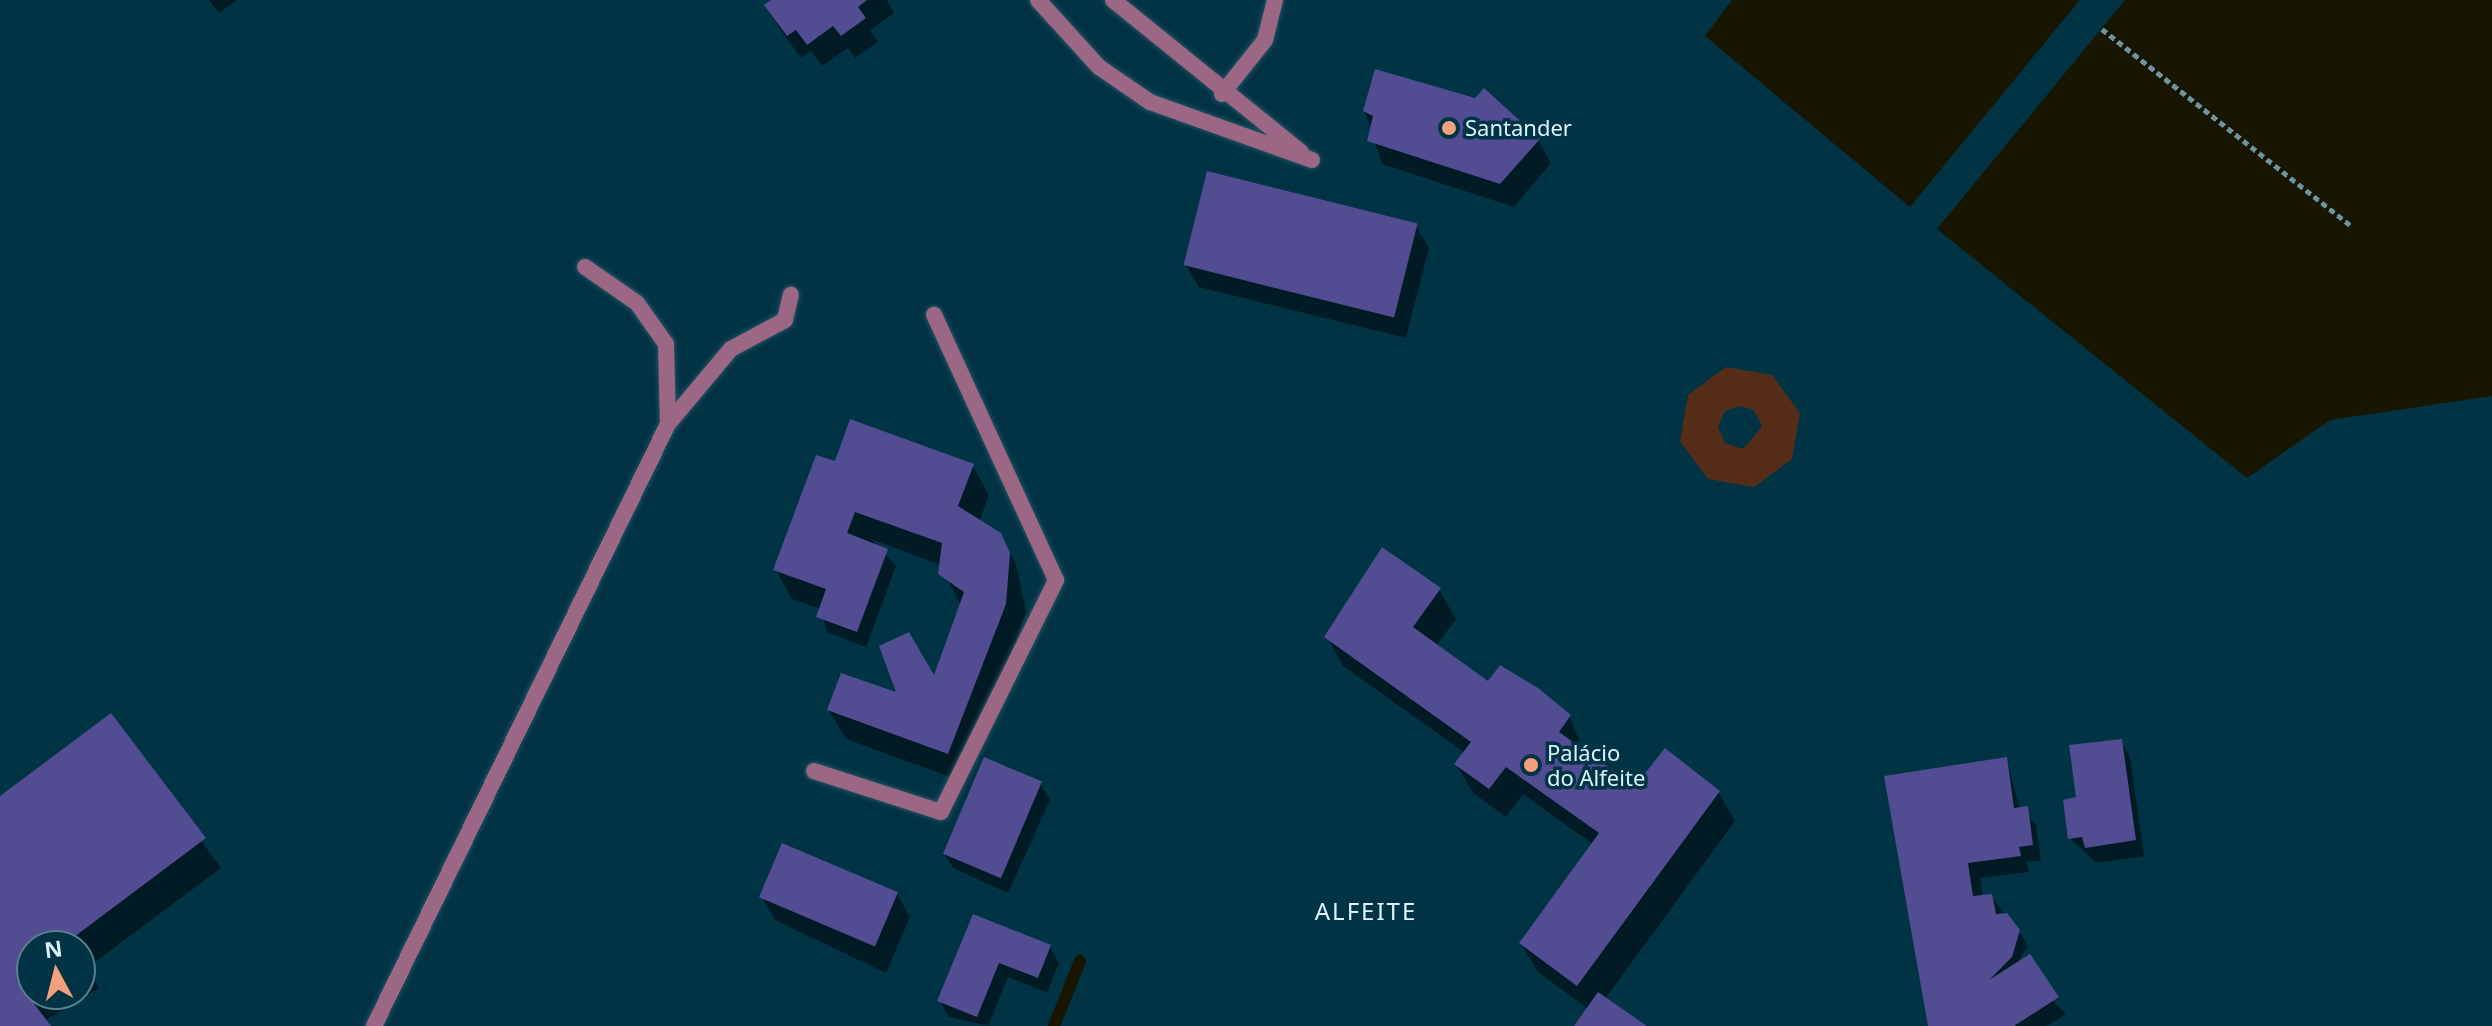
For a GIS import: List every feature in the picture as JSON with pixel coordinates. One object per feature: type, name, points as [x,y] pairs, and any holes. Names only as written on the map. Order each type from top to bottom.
[{"type":"lane","points":[[1038,0],[1099,67],[1150,102],[1312,160],[1222,94],[1113,0]]},
{"type":"lane","points":[[1222,94],[1265,40],[1275,0]]},
{"type":"lane","points":[[585,267],[637,303],[666,344],[668,424]]},
{"type":"lane","points":[[374,1026],[668,424],[731,349],[785,320],[791,295]]},
{"type":"lane","points":[[814,771],[941,812],[1056,580],[934,315]]},
{"type":"path","points":[[2102,29],[2350,225]]},
{"type":"shaded area","points":[[1732,0],[2080,0],[1910,207],[1705,36]]},
{"type":"shaded area","points":[[2125,0],[2492,0],[2492,396],[2330,420],[2247,478],[1937,229]]},
{"type":"shaded area","points":[[1726,367],[1772,375],[1800,413],[1792,459],[1754,487],[1708,479],[1680,441],[1688,395]],"holes":[[[1740,406],[1754,410],[1762,427],[1743,449],[1725,443],[1718,427],[1725,411]]]},
{"type":"pier","points":[[2080,0],[2084,0],[1910,207]]},
{"type":"pier","points":[[2120,0],[2125,0],[1934,226],[2099,26]]},
{"type":"building","points":[[771,0],[867,0],[858,7],[866,18],[841,36],[833,26],[807,45],[796,30],[787,36],[764,5]]},
{"type":"building","name":"Santander","points":[[1375,69],[1475,98],[1484,88],[1540,139],[1500,184],[1367,141],[1373,116],[1363,111]]},
{"type":"building","points":[[1207,171],[1418,223],[1394,318],[1184,265]]},
{"type":"building","points":[[850,419],[974,464],[958,506],[1001,533],[1010,553],[1006,604],[948,754],[827,710],[841,673],[896,692],[879,646],[909,632],[934,675],[964,592],[938,574],[942,543],[855,512],[847,533],[888,549],[857,632],[816,617],[826,589],[773,570],[816,455],[835,461]]},
{"type":"building","name":"Palácio do Alfeite","points":[[1382,547],[1441,588],[1413,627],[1488,681],[1500,665],[1538,688],[1571,715],[1559,732],[1635,786],[1665,748],[1720,791],[1577,986],[1519,943],[1599,833],[1506,767],[1489,789],[1454,764],[1471,742],[1324,637]]},
{"type":"building","points":[[111,713],[206,838],[83,930],[16,930],[16,1010],[39,1010],[51,1026],[0,1026],[0,796]]},
{"type":"building","points":[[2122,739],[2136,840],[2085,848],[2082,837],[2068,839],[2063,800],[2076,797],[2069,745]]},
{"type":"building","points":[[984,757],[1042,782],[1001,878],[943,854]]},
{"type":"building","points":[[2007,757],[2014,808],[2028,806],[2033,845],[2019,847],[2021,856],[1968,863],[1973,896],[1992,894],[1996,914],[2007,913],[2020,930],[2012,957],[1989,980],[2030,954],[2059,997],[2014,1026],[1928,1026],[1884,776]]},
{"type":"building","points":[[782,843],[898,892],[875,947],[759,897]]},
{"type":"building","points":[[973,914],[1051,945],[1038,978],[999,963],[977,1017],[937,1001]]},
{"type":"building","points":[[1598,992],[1647,1026],[1574,1026]]},
{"type":"waterway","points":[[1054,1026],[1080,961]]},
{"type":"place","name":"Santander","points":[[1449,128]]},
{"type":"place","name":"Palácio do Alfeite","points":[[1531,765]]},
{"type":"district","name":"ALFEITE","points":[[1366,911]]}]
